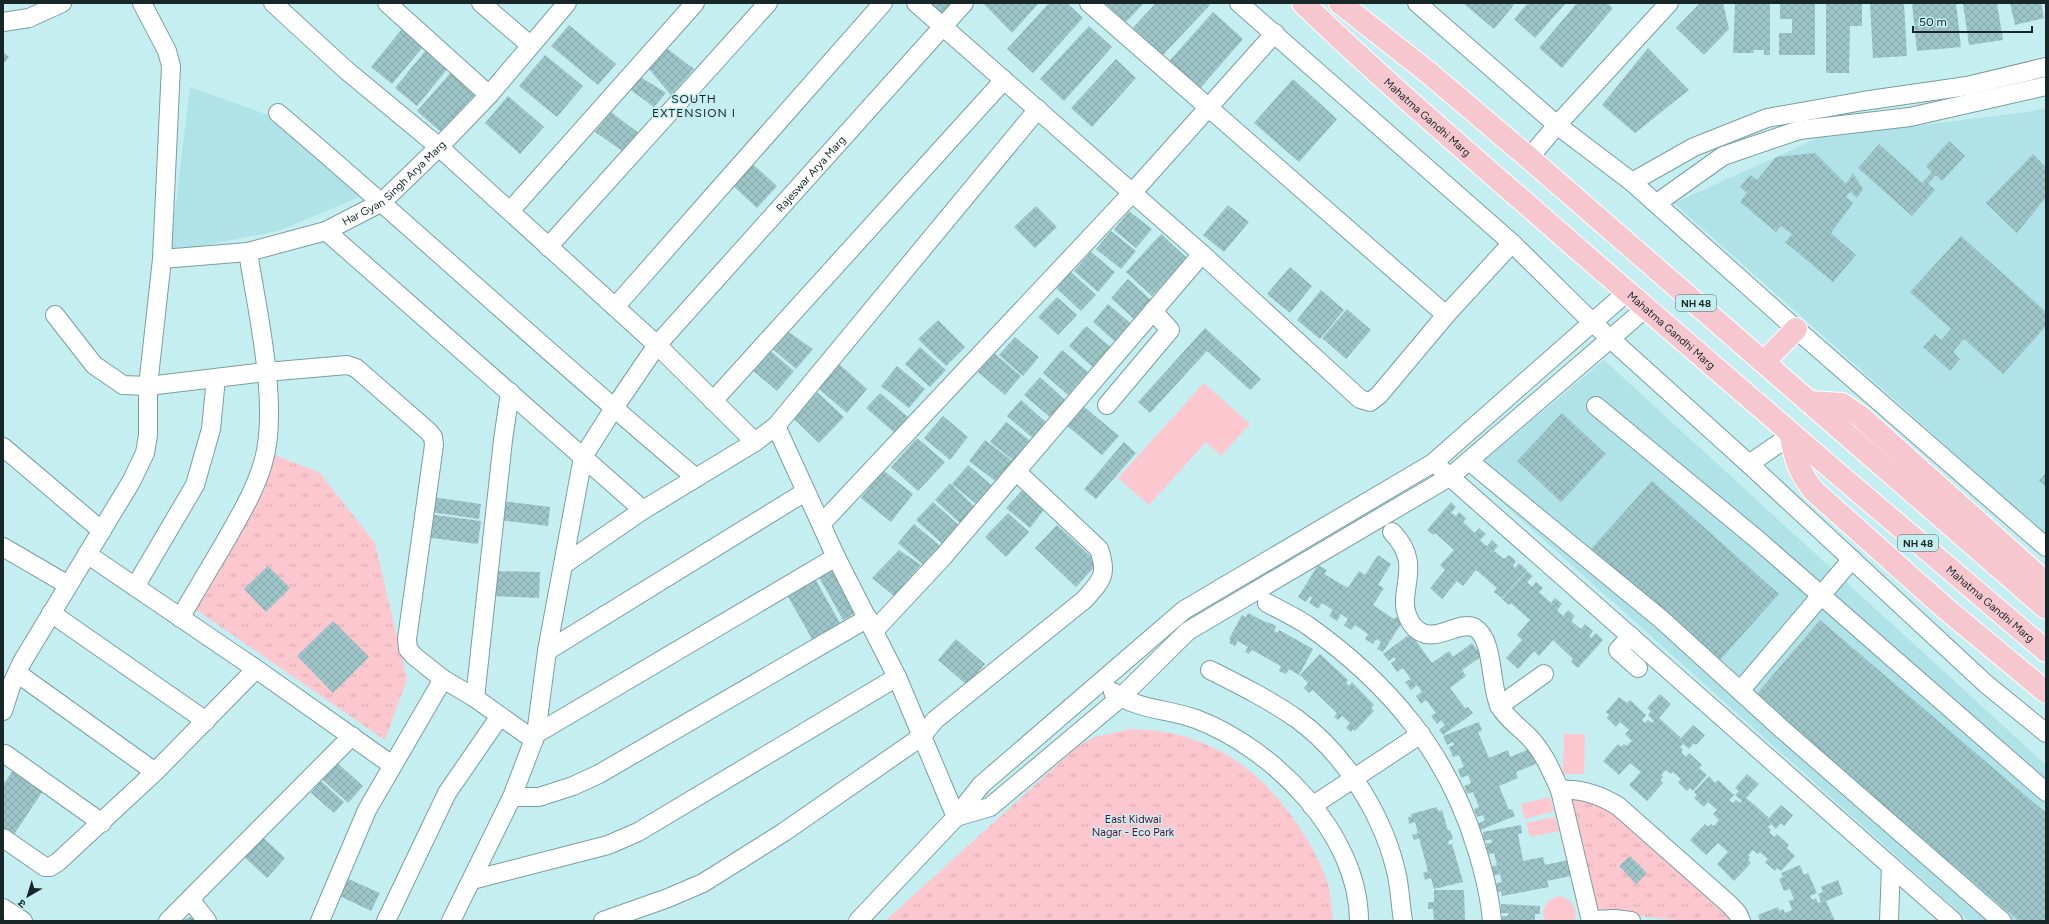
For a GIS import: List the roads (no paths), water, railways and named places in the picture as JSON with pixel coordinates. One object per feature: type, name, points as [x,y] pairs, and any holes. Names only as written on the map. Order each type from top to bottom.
[{"type":"main road","name":"Mahatma Gandhi Marg","points":[[1303,3],[1369,66],[1627,292],[1791,435],[2046,651]]},
{"type":"main road","name":"NH 48","points":[[1340,3],[1429,73],[1529,158],[2046,608]]},
{"type":"main road","points":[[1764,362],[1796,329]]},
{"type":"main road","points":[[1810,402],[1842,404],[1862,416],[2046,583]]},
{"type":"main road","points":[[1791,435],[1794,454],[1803,477],[1814,491],[1945,608],[2046,692]]},
{"type":"street","points":[[3,22],[29,18],[62,3]]},
{"type":"street","points":[[3,711],[17,672],[51,613],[131,482],[145,453],[148,435],[148,386],[162,259],[171,66],[167,51],[142,3]]},
{"type":"street","points":[[273,3],[346,70],[439,147],[510,211],[657,345],[755,442]]},
{"type":"street","points":[[387,3],[489,95]]},
{"type":"street","points":[[481,3],[530,45]]},
{"type":"street","name":"Har Gyan Singh Arya Marg","points":[[162,259],[248,252],[326,231],[382,202],[439,147],[489,95],[567,3]]},
{"type":"street","points":[[510,211],[695,3]]},
{"type":"street","points":[[548,247],[768,3]]},
{"type":"street","points":[[615,307],[883,3]]},
{"type":"street","points":[[916,3],[1202,254],[1360,400],[1370,402],[1379,395],[1446,316],[1512,243]]},
{"type":"street","name":"Rajeswar Arya Marg","points":[[583,457],[657,345],[964,3]]},
{"type":"street","points":[[1090,3],[1446,316]]},
{"type":"street","points":[[1239,3],[1275,33],[1512,243],[1593,323],[1749,464],[1986,684],[2046,733]]},
{"type":"street","points":[[1417,3],[1557,124],[1632,182],[1796,329],[2046,547]]},
{"type":"street","points":[[1529,158],[1557,124],[1669,3]]},
{"type":"street","points":[[822,523],[1132,193],[1210,108],[1275,33]]},
{"type":"street","points":[[1632,182],[1694,147],[1767,118],[1863,101],[1967,86],[2046,67]]},
{"type":"street","points":[[713,401],[1004,80]]},
{"type":"street","points":[[1656,203],[1723,156],[1799,130],[1910,117],[2046,86]]},
{"type":"street","points":[[563,564],[643,510],[755,442],[776,426],[1038,109]]},
{"type":"street","points":[[278,114],[382,202],[614,408],[696,478]]},
{"type":"street","points":[[326,231],[643,510]]},
{"type":"street","points":[[180,618],[247,503],[264,462],[269,431],[266,372],[248,252]]},
{"type":"street","points":[[512,797],[539,797],[573,786],[599,774],[871,625],[944,557],[1202,254]]},
{"type":"street","points":[[858,921],[956,817],[981,785],[1184,610],[1433,462],[1627,292]]},
{"type":"street","points":[[956,817],[990,807],[1120,698],[1188,631],[1451,476],[1646,308]]},
{"type":"street","points":[[1107,405],[1170,330],[1153,311]]},
{"type":"street","points":[[55,316],[94,365],[123,384],[148,386],[336,365],[356,368],[433,437],[434,445],[407,640],[408,649],[414,656],[443,679],[535,737]]},
{"type":"street","points":[[135,587],[195,485],[211,429],[216,378]]},
{"type":"street","points":[[475,698],[503,440],[510,392]]},
{"type":"street","points":[[1596,406],[1820,595],[2046,792]]},
{"type":"street","points":[[776,426],[805,492],[822,523],[836,557],[897,677],[956,817]]},
{"type":"street","points":[[1749,464],[1791,435]]},
{"type":"street","points":[[3,447],[102,531]]},
{"type":"street","points":[[451,921],[512,797],[535,737],[547,651],[583,457]]},
{"type":"street","points":[[1469,460],[1661,619],[1740,691],[2002,921]]},
{"type":"street","points":[[1433,462],[1451,476],[1953,921]]},
{"type":"street","points":[[603,921],[668,898],[703,883],[784,832],[921,736],[935,720],[1084,600],[1100,583],[1104,565],[1099,549],[1017,472]]},
{"type":"street","points":[[547,651],[805,492]]},
{"type":"street","points":[[1392,532],[1399,540],[1409,560],[1405,603],[1407,614],[1412,624],[1421,631],[1432,634],[1443,634],[1465,626],[1475,628],[1486,642],[1494,690],[1499,706],[1541,750],[1560,790],[1591,920],[1615,919],[1631,921]]},
{"type":"street","points":[[3,547],[68,585]]},
{"type":"street","points":[[87,554],[256,669],[392,765]]},
{"type":"street","points":[[535,737],[836,557]]},
{"type":"street","points":[[1740,691],[1852,559]]},
{"type":"street","points":[[1267,603],[1306,624],[1348,657],[1387,695],[1421,734],[1456,790],[1472,831],[1483,867],[1492,921]]},
{"type":"street","points":[[51,613],[206,721]]},
{"type":"street","points":[[1631,636],[1618,650],[1638,668]]},
{"type":"street","points":[[3,838],[39,863],[50,867],[102,823],[206,721],[256,669]]},
{"type":"street","points":[[1210,670],[1273,703],[1299,720],[1325,745],[1355,779],[1382,827],[1396,868],[1403,921]]},
{"type":"street","points":[[17,672],[155,772]]},
{"type":"street","points":[[1499,706],[1544,674]]},
{"type":"street","points":[[472,880],[608,844],[638,832],[897,677]]},
{"type":"street","points":[[320,921],[367,810],[443,679]]},
{"type":"street","points":[[1099,682],[1120,698],[1158,711],[1195,719],[1230,735],[1262,757],[1292,783],[1312,806],[1338,842],[1346,862],[1356,897],[1359,921]]},
{"type":"street","points":[[1766,714],[1757,723],[1794,754]]},
{"type":"street","points":[[386,921],[447,793],[500,716]]},
{"type":"street","points":[[1312,806],[1421,734]]},
{"type":"street","points":[[168,921],[352,736]]},
{"type":"street","points":[[5,754],[102,823]]},
{"type":"street","points":[[1560,790],[1584,791],[1603,797],[1618,806],[1730,905],[1738,914],[1741,921]]},
{"type":"street","points":[[1845,840],[1870,864],[1885,860]]},
{"type":"street","points":[[1885,860],[1889,921]]},
{"type":"street","points":[[1931,860],[1926,866],[1963,900]]},
{"type":"street","points":[[190,899],[207,921]]},
{"type":"street","points":[[3,908],[23,921]]},
{"type":"district","name":"SOUTH EXTENSION I","points":[[694,106]]},
{"type":"park label","name":"East Kidwai Nagar - Eco Park","points":[[1133,825]]}]
